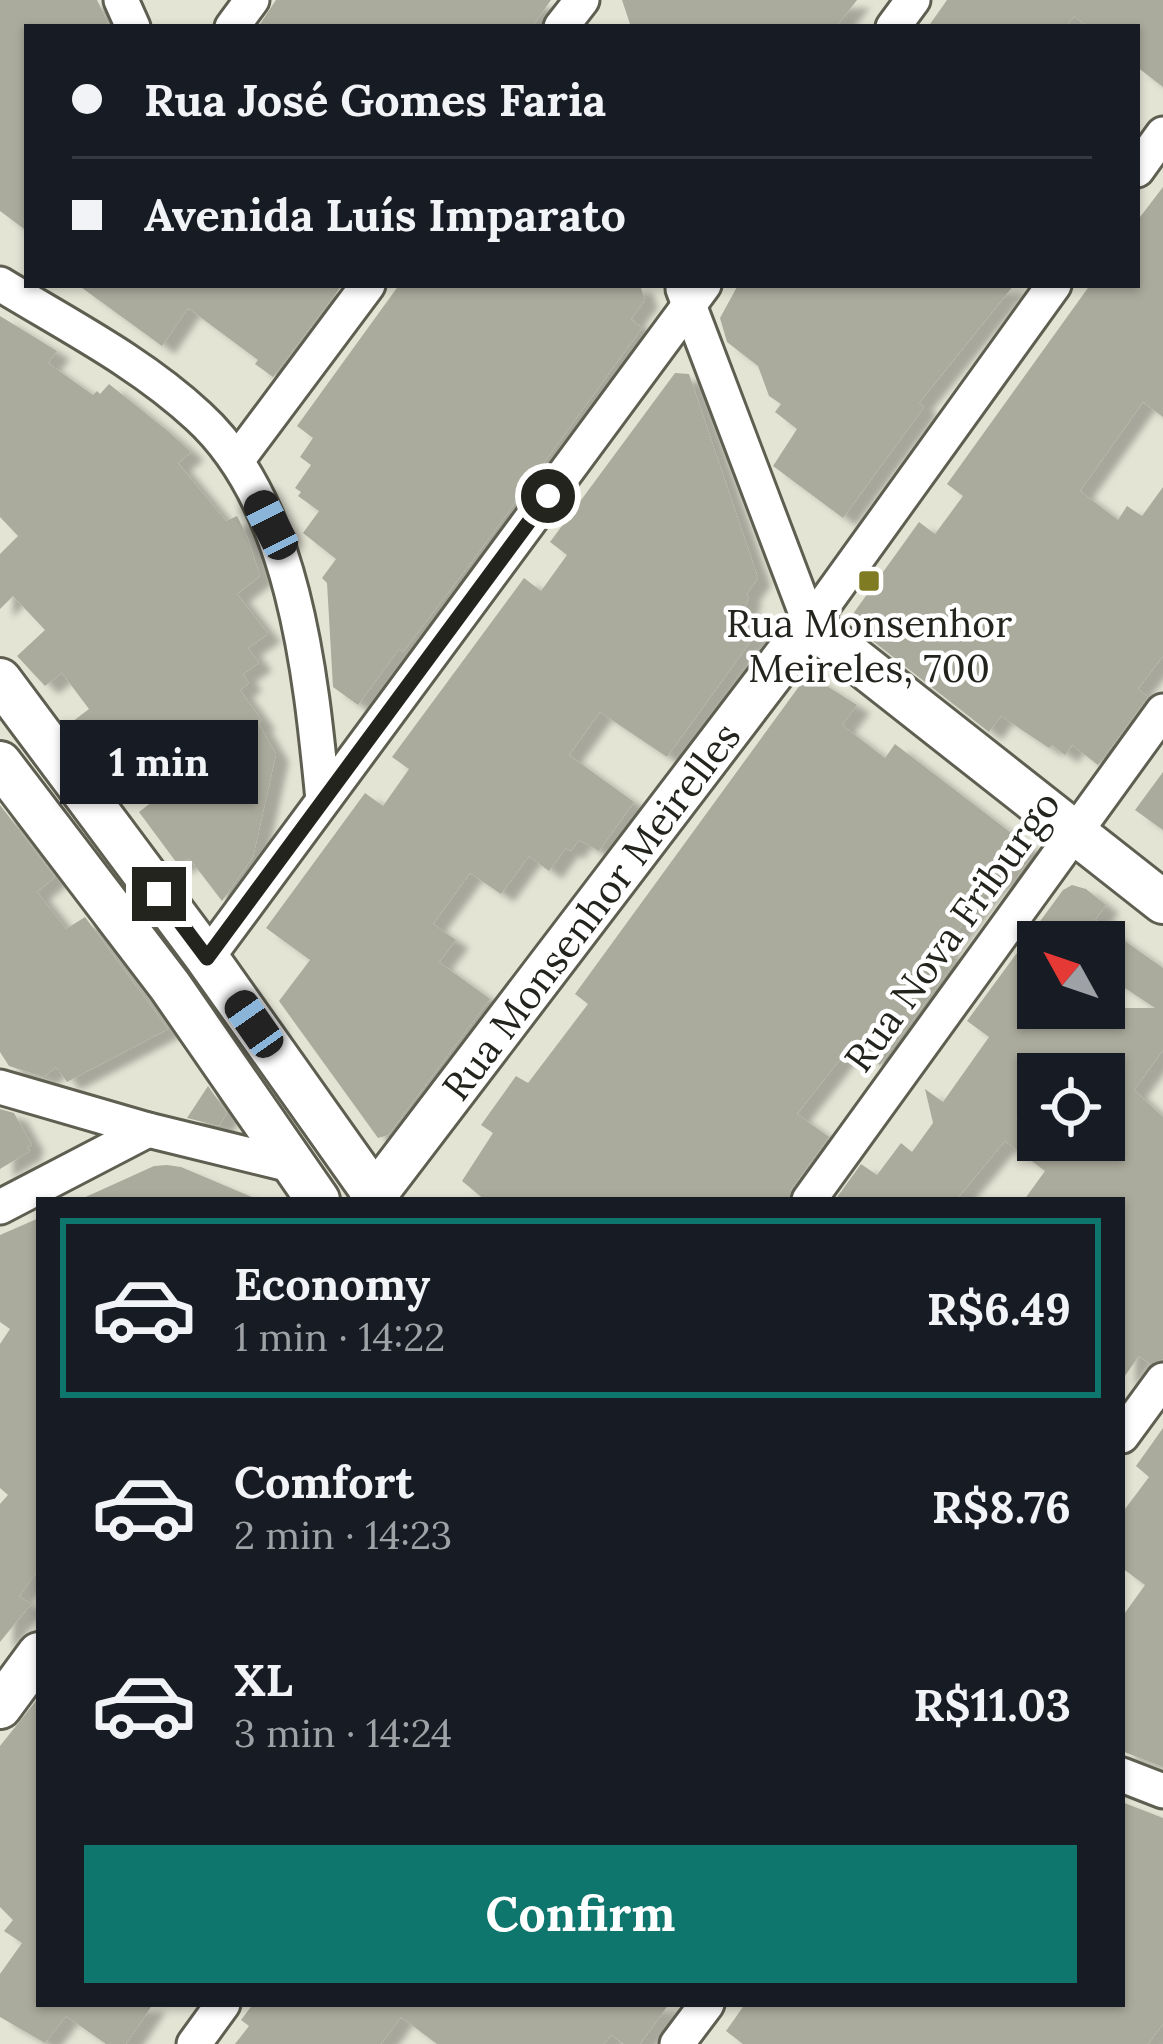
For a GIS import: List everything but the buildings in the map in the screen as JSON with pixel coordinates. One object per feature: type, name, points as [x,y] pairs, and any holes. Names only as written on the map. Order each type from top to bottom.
[{"type":"street","points":[[565,24],[585,0]]},
{"type":"street","points":[[1140,166],[1163,134]]},
{"type":"street","points":[[238,460],[366,288]]},
{"type":"street","points":[[810,624],[1052,288]]},
{"type":"street","points":[[21,290],[151,376],[201,418],[238,460],[271,525],[291,596],[314,712],[322,800]]},
{"type":"street","points":[[691,292],[810,624],[1163,902]]},
{"type":"street","points":[[207,958],[691,292]]},
{"type":"street","name":"Rua Monsenhor Meirelles","points":[[373,1197],[810,624]]},
{"type":"street","points":[[0,680],[207,958],[373,1197]]},
{"type":"street","name":"Rua Nova Friburgo","points":[[811,1197],[1163,711]]},
{"type":"street","points":[[0,763],[170,986],[307,1183]]},
{"type":"street","points":[[0,1087],[307,1183]]},
{"type":"street","points":[[0,1207],[148,1130]]},
{"type":"street","points":[[1125,1432],[1160,1391]]},
{"type":"street","points":[[0,1707],[36,1658]]},
{"type":"street","points":[[1125,1776],[1163,1791]]},
{"type":"street","points":[[194,2044],[221,2007]]},
{"type":"street","points":[[677,2044],[704,2007]]},
{"type":"place","name":"Rua Monsenhor Meireles, 700","points":[[869,581]]},
{"type":"route","points":[[159,894],[207,958],[548,496]]}]
